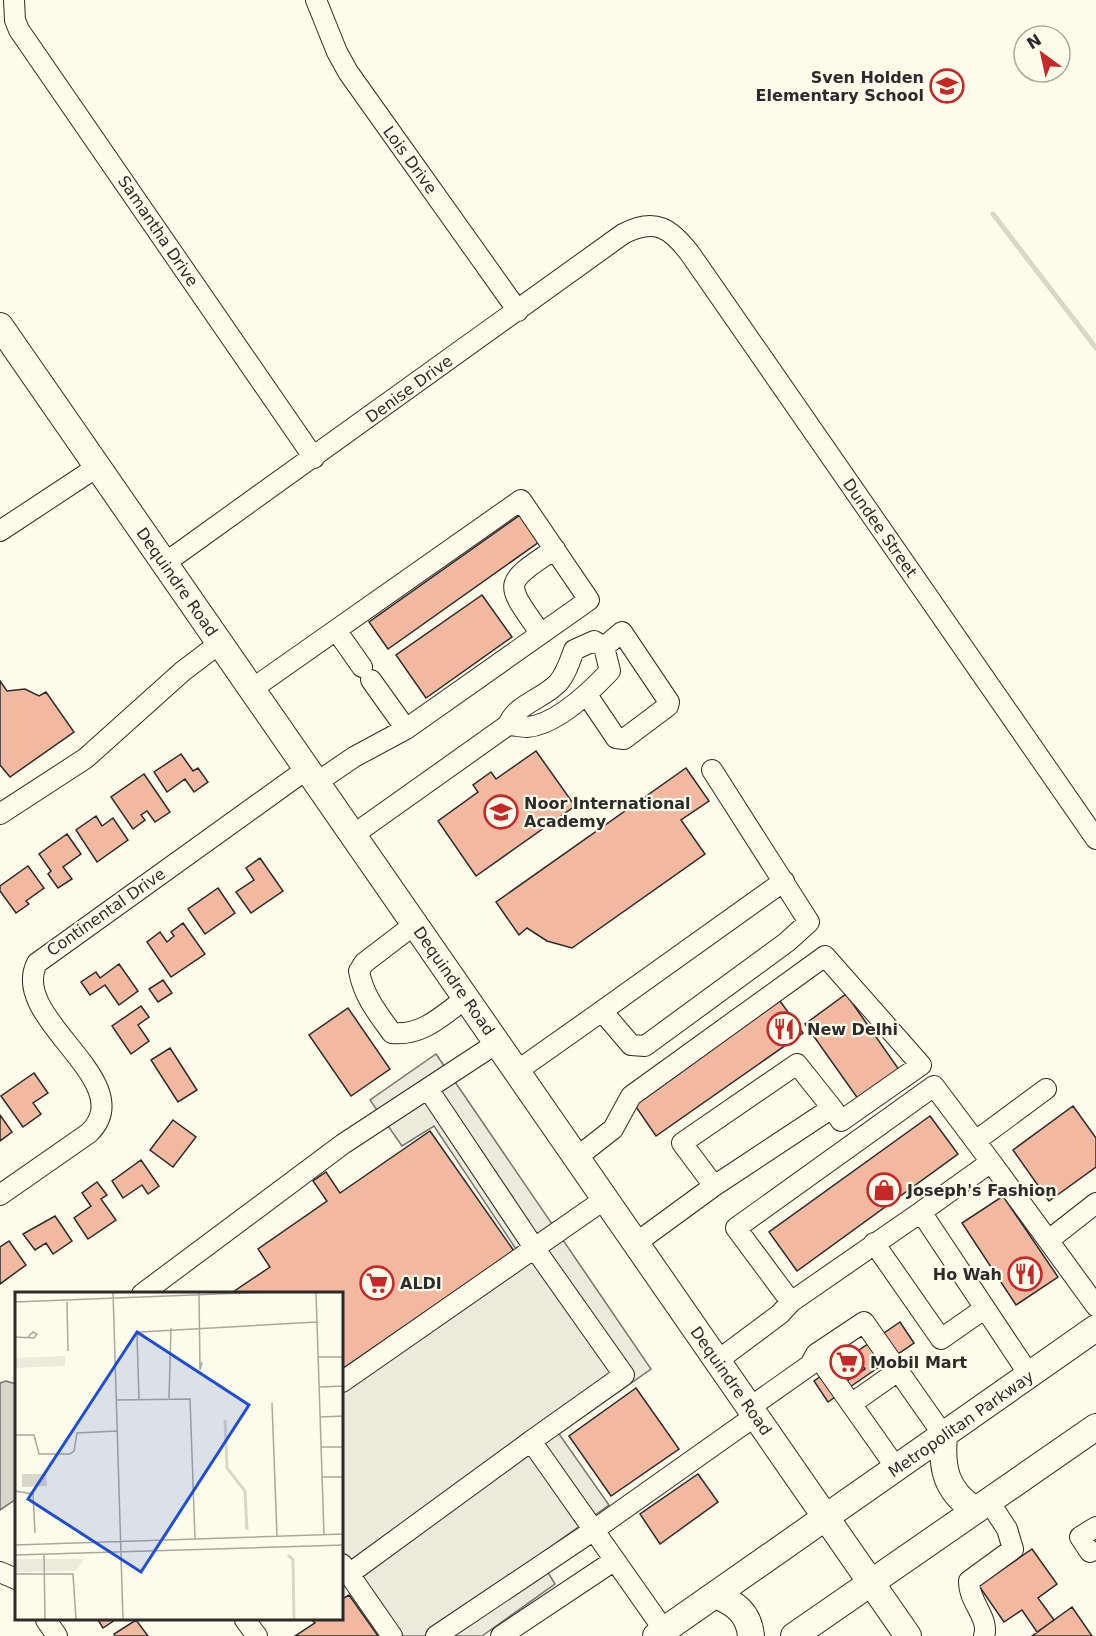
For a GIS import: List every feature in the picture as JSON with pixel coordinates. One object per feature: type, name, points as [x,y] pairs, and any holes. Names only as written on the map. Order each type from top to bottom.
[{"type":"main road","name":"Dequindre Road","points":[[0,326],[908,1636]]},
{"type":"main road","name":"Metropolitan Parkway","points":[[660,1633],[1096,1328]]},
{"type":"main road","points":[[798,1635],[981,1504],[1096,1427]]},
{"type":"main road","points":[[944,1436],[943,1467],[947,1481],[953,1492],[981,1504]]},
{"type":"main road","points":[[716,1595],[739,1608],[747,1619],[751,1636]]},
{"type":"street","name":"Samantha Drive","points":[[14,0],[15,20],[20,30],[314,458]]},
{"type":"street","name":"Lois Drive","points":[[316,0],[348,72],[518,311]]},
{"type":"street","name":"Denise Drive","points":[[165,563],[623,234],[646,225],[657,226]]},
{"type":"street","name":"Dundee Street","points":[[657,226],[673,234],[691,255],[1096,839]]},
{"type":"street","points":[[0,531],[97,467]]},
{"type":"street","points":[[252,689],[521,500],[555,549],[519,573],[512,584],[513,594],[541,634]]},
{"type":"street","name":"Continental Drive","points":[[0,1195],[89,1133],[96,1126],[103,1107],[96,1085],[37,1000],[31,978],[37,963],[312,776],[406,729],[589,600],[555,549]]},
{"type":"street","points":[[336,630],[406,729]]},
{"type":"street","points":[[587,695],[616,738],[624,739],[668,706],[669,702],[622,632],[604,647]]},
{"type":"street","points":[[353,836],[508,725],[512,716],[556,685],[565,673],[574,650],[594,641],[604,647],[610,670],[587,695],[558,715],[528,727],[508,725]]},
{"type":"street","points":[[0,814],[86,758],[183,670],[220,644]]},
{"type":"street","points":[[602,1011],[631,1045],[645,1046],[787,942],[809,922],[712,770]]},
{"type":"street","points":[[517,1071],[784,881]]},
{"type":"street","points":[[415,924],[364,963],[359,971],[361,984],[374,1008],[392,1033],[405,1034],[423,1029],[466,998]]},
{"type":"street","points":[[576,1158],[613,1129],[632,1096],[825,956],[921,1065],[841,1121],[797,1064],[682,1143],[714,1186]]},
{"type":"street","points":[[145,1292],[342,1144],[497,1043]]},
{"type":"street","points":[[791,1302],[736,1228],[934,1086],[1050,1239],[1096,1306]]},
{"type":"street","points":[[392,1636],[345,1569],[624,1375],[535,1249],[428,1089]]},
{"type":"street","points":[[977,1140],[1046,1089]]},
{"type":"street","points":[[636,1243],[714,1186],[832,1108]]},
{"type":"street","points":[[717,1361],[780,1314],[791,1302],[992,1162]]},
{"type":"street","points":[[344,1381],[605,1199]]},
{"type":"street","points":[[1050,1239],[1096,1203]]},
{"type":"street","points":[[921,1212],[981,1299],[984,1309],[1030,1376]]},
{"type":"street","points":[[874,1244],[940,1339],[984,1309]]},
{"type":"street","points":[[436,1636],[594,1530],[752,1412],[810,1365],[816,1354],[864,1322],[944,1436]]},
{"type":"street","points":[[816,1354],[897,1469]]},
{"type":"street","points":[[851,1404],[898,1371]]},
{"type":"street","points":[[531,1441],[615,1560],[660,1633]]},
{"type":"street","points":[[981,1504],[1007,1529],[1013,1549],[969,1581],[968,1591],[984,1623],[984,1636]]},
{"type":"street","points":[[1090,1552],[1080,1537],[1096,1527]]},
{"type":"street","points":[[501,1636],[615,1560]]},
{"type":"street","points":[[0,1572],[15,1579]]},
{"type":"street","points":[[47,1621],[57,1636]]},
{"type":"street","points":[[246,1621],[257,1636]]},
{"type":"shaded area","points":[[436,1054],[651,1369],[559,1434],[609,1505],[538,1556],[555,1584],[482,1636],[385,1636],[344,1578],[344,1372],[518,1252],[434,1126],[402,1146],[370,1100]]},
{"type":"shaded area","points":[[6,1381],[15,1384],[15,1500],[0,1510],[0,1383]]},
{"type":"building","points":[[520,515],[539,542],[388,649],[369,622]]},
{"type":"building","points":[[482,595],[512,637],[426,698],[396,655]]},
{"type":"building","points":[[0,681],[7,691],[25,689],[39,696],[46,692],[74,732],[10,777],[0,765]]},
{"type":"building","points":[[536,751],[575,806],[476,876],[438,821],[478,792],[473,785],[491,772],[496,779]]},
{"type":"building","points":[[181,754],[193,771],[198,768],[208,782],[194,792],[185,779],[167,792],[154,772]]},
{"type":"building","points":[[686,768],[709,801],[681,820],[705,854],[572,948],[547,941],[527,928],[519,935],[496,902]]},
{"type":"building","points":[[144,774],[170,812],[155,822],[147,811],[141,815],[145,820],[133,829],[111,797]]},
{"type":"building","points":[[96,816],[102,826],[113,818],[128,840],[97,862],[76,830]]},
{"type":"building","points":[[67,834],[81,854],[63,867],[72,879],[58,888],[48,874],[51,871],[39,854]]},
{"type":"building","points":[[260,858],[283,891],[251,913],[236,892],[254,880],[246,868]]},
{"type":"building","points":[[28,866],[44,888],[26,901],[29,904],[16,913],[0,891],[0,886]]},
{"type":"building","points":[[218,888],[235,913],[205,934],[188,909]]},
{"type":"building","points":[[183,923],[205,954],[171,977],[147,942],[160,932],[167,942],[174,936],[171,932]]},
{"type":"building","points":[[119,964],[138,991],[119,1005],[105,985],[90,995],[81,982],[96,972],[100,978]]},
{"type":"building","points":[[163,980],[172,993],[158,1002],[149,989]]},
{"type":"building","points":[[846,994],[902,1074],[861,1103],[805,1024]]},
{"type":"building","points":[[780,1001],[803,1033],[656,1136],[634,1104]]},
{"type":"building","points":[[141,1006],[149,1017],[138,1025],[149,1041],[131,1054],[112,1026]]},
{"type":"building","points":[[348,1008],[390,1069],[351,1096],[309,1035]]},
{"type":"building","points":[[170,1048],[197,1090],[178,1102],[151,1060]]},
{"type":"building","points":[[34,1073],[48,1093],[33,1103],[41,1114],[23,1127],[1,1096]]},
{"type":"building","points":[[1073,1106],[1096,1138],[1096,1167],[1049,1201],[1013,1150]]},
{"type":"building","points":[[0,1115],[12,1132],[0,1141]]},
{"type":"building","points":[[930,1116],[958,1154],[797,1271],[769,1232]]},
{"type":"building","points":[[173,1120],[196,1137],[173,1167],[150,1150]]},
{"type":"building","points":[[430,1131],[514,1251],[344,1368],[344,1292],[233,1292],[270,1267],[258,1249],[327,1201],[313,1181],[326,1172],[340,1193]]},
{"type":"building","points":[[141,1160],[159,1186],[148,1194],[142,1185],[123,1198],[112,1181]]},
{"type":"building","points":[[97,1182],[107,1195],[101,1199],[116,1220],[88,1239],[74,1218],[91,1206],[82,1193]]},
{"type":"building","points":[[1003,1196],[1058,1277],[1016,1305],[962,1223]]},
{"type":"building","points":[[55,1216],[72,1241],[53,1254],[46,1243],[35,1250],[23,1234]]},
{"type":"building","points":[[9,1241],[26,1265],[0,1284],[0,1247]]},
{"type":"building","points":[[900,1322],[914,1343],[828,1402],[814,1381]]},
{"type":"building","points":[[846,1341],[865,1369],[847,1381],[828,1353]]},
{"type":"building","points":[[636,1388],[679,1449],[611,1496],[569,1436]]},
{"type":"building","points":[[698,1474],[718,1502],[660,1544],[640,1514]]},
{"type":"building","points":[[1032,1549],[1057,1584],[1038,1598],[1054,1620],[1037,1632],[1022,1610],[1004,1622],[979,1586]]},
{"type":"building","points":[[349,1595],[378,1636],[295,1636],[315,1623],[313,1621],[344,1621],[344,1598]]},
{"type":"building","points":[[1072,1607],[1092,1636],[1032,1636],[1054,1620]]},
{"type":"building","points":[[99,1621],[114,1621],[103,1628]]},
{"type":"building","points":[[137,1621],[148,1636],[115,1636],[114,1634]]},
{"type":"waterway","points":[[993,214],[1096,348]]},
{"type":"place","name":"Sven Holden Elementary School","points":[[947,86]]},
{"type":"place","name":"Noor International Academy","points":[[501,812]]},
{"type":"place","name":"New Delhi","points":[[784,1029]]},
{"type":"place","name":"Joseph's Fashion","points":[[884,1190]]},
{"type":"place","name":"Ho Wah","points":[[1025,1274]]},
{"type":"place","name":"ALDI","points":[[377,1283]]},
{"type":"place","name":"Mobil Mart","points":[[847,1362]]}]
